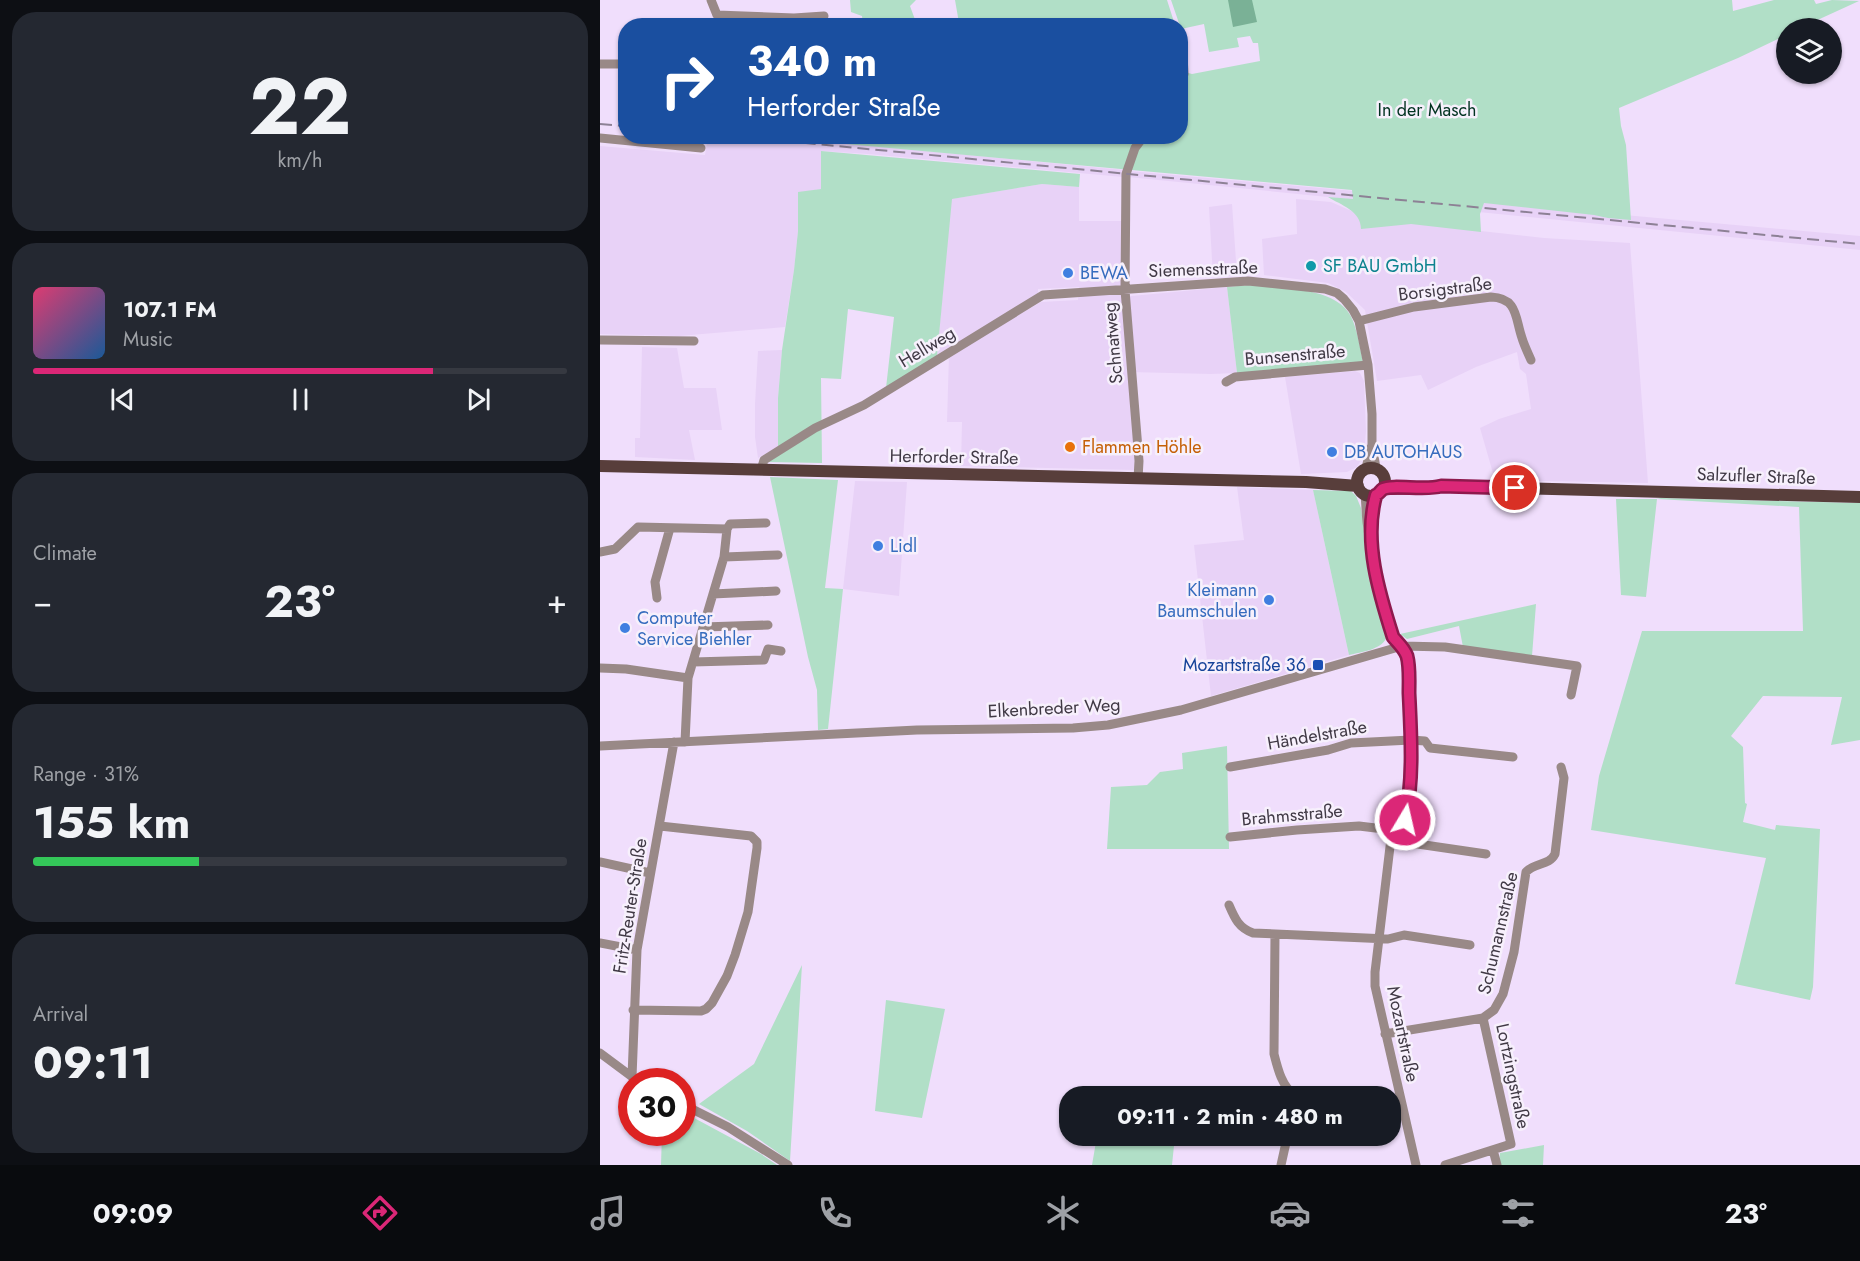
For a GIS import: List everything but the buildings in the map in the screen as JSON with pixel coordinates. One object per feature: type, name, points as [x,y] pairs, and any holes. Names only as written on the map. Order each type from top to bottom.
[{"type":"main road","name":"Herforder Straße","points":[[600,466],[1138,479],[1371,482],[1433,488],[1441,486],[1651,491]]},
{"type":"main road","name":"Salzufler Straße","points":[[1651,491],[1860,497]]},
{"type":"street","points":[[711,0],[717,18]]},
{"type":"street","points":[[717,15],[794,18],[824,16]]},
{"type":"street","points":[[600,64],[618,64]]},
{"type":"street","points":[[600,138],[618,140]]},
{"type":"street","points":[[661,144],[701,148]]},
{"type":"street","name":"Schnatweg","points":[[1138,144],[1126,174],[1125,290],[1139,461],[1138,479]]},
{"type":"street","name":"Siemensstraße","points":[[1125,290],[1248,281],[1325,289],[1337,293],[1359,321],[1368,365],[1372,414],[1371,482]]},
{"type":"street","name":"Hellweg","points":[[761,470],[764,460],[784,446],[815,428],[864,405],[1043,295],[1125,290]]},
{"type":"street","name":"Borsigstraße","points":[[1359,321],[1414,307],[1500,297],[1506,300],[1515,311],[1521,338],[1531,360]]},
{"type":"street","points":[[600,340],[694,341]]},
{"type":"street","name":"Bunsenstraße","points":[[1226,382],[1235,377],[1368,365]]},
{"type":"street","name":"Mozartstraße","points":[[1371,482],[1368,525],[1374,562],[1393,637],[1402,646],[1408,668],[1411,740],[1410,790],[1405,820],[1397,833],[1374,972],[1397,1086]]},
{"type":"street","points":[[685,742],[688,678],[724,557],[727,529],[730,524],[766,523]]},
{"type":"street","points":[[600,552],[615,549],[638,527],[727,529]]},
{"type":"street","points":[[657,598],[655,582],[670,528]]},
{"type":"street","points":[[724,557],[778,555]]},
{"type":"street","points":[[713,594],[776,591]]},
{"type":"street","points":[[704,627],[768,625]]},
{"type":"street","name":"Elkenbreder Weg","points":[[600,746],[906,731],[1073,728],[1108,724],[1145,719],[1181,710],[1402,646],[1445,647],[1576,666],[1571,695]]},
{"type":"street","points":[[693,662],[764,660],[768,649],[781,651]]},
{"type":"street","points":[[600,668],[626,669],[688,678]]},
{"type":"street","name":"Händelstraße","points":[[1230,767],[1328,750],[1351,743],[1411,740],[1425,741],[1430,748],[1513,757]]},
{"type":"street","name":"Fritz-Reuter-Straße","points":[[635,1068],[633,1010],[637,950],[674,742]]},
{"type":"street","name":"Schumannstraße","points":[[1385,1034],[1483,1018],[1494,1010],[1503,994],[1514,952],[1526,872],[1531,866],[1553,859],[1555,854],[1564,778],[1561,767]]},
{"type":"street","points":[[633,1010],[688,1012],[706,1009],[719,991],[735,955],[751,897],[757,848],[751,836],[660,826]]},
{"type":"street","name":"Brahmsstraße","points":[[1230,837],[1359,826],[1397,833],[1404,842],[1486,854]]},
{"type":"street","points":[[600,862],[650,873]]},
{"type":"street","points":[[1229,905],[1235,920],[1244,930],[1253,933],[1389,939],[1404,935],[1470,945]]},
{"type":"street","points":[[1275,934],[1274,1054],[1278,1072],[1286,1086]]},
{"type":"street","points":[[600,943],[637,950]]},
{"type":"street","name":"Lortzingstraße","points":[[1445,1165],[1511,1144],[1483,1018]]},
{"type":"street","points":[[600,1053],[620,1068]]},
{"type":"street","name":"Mozartstraße","points":[[1401,1103],[1416,1165]]},
{"type":"street","points":[[696,1111],[736,1132],[788,1165]]},
{"type":"street","points":[[1281,1165],[1286,1146]]},
{"type":"street","points":[[1493,1150],[1497,1165]]},
{"type":"shaded area","points":[[707,144],[853,144],[1124,170],[1123,177],[821,151],[821,189],[798,193],[798,231],[785,327],[679,336],[600,334],[600,146],[705,155]]},
{"type":"shaded area","points":[[1129,171],[1860,236],[1860,250],[1128,177]]},
{"type":"shaded area","points":[[1042,184],[1079,187],[1079,221],[1123,221],[1121,297],[1227,287],[1237,373],[1129,372],[1135,470],[961,466],[962,422],[947,422],[949,355],[1041,302],[1078,300],[1079,287],[1038,289],[1038,296],[937,356],[951,199]]},
{"type":"shaded area","points":[[1296,199],[1331,202],[1354,212],[1366,228],[1408,223],[1544,238],[1630,243],[1648,483],[1495,480],[1480,428],[1499,419],[1531,409],[1526,374],[1520,369],[1517,352],[1476,367],[1428,390],[1421,375],[1377,381],[1365,310],[1346,292],[1328,283],[1264,275],[1262,239],[1297,234]]},
{"type":"shaded area","points":[[1232,204],[1237,275],[1213,277],[1209,207]]},
{"type":"shaded area","points":[[642,347],[677,348],[684,388],[716,388],[722,430],[689,430],[695,460],[635,457],[635,438],[640,438]]},
{"type":"shaded area","points":[[782,350],[778,398],[778,447],[758,458],[755,437],[755,404],[758,351]]},
{"type":"shaded area","points":[[1355,371],[1360,373],[1364,381],[1366,431],[1364,455],[1357,467],[1347,472],[1301,474],[1285,377]]},
{"type":"shaded area","points":[[855,481],[907,482],[899,596],[843,589]]},
{"type":"shaded area","name":"Kleimann Baumschulen","points":[[1237,487],[1313,490],[1349,655],[1211,696],[1194,545],[1244,540]]},
{"type":"green space","points":[[850,0],[916,0],[910,6],[914,18],[862,18],[851,12]]},
{"type":"green space","points":[[955,0],[1167,0],[1173,18],[958,18]]},
{"type":"green space","name":"In der Masch","points":[[1171,0],[1732,0],[1733,11],[1774,0],[1814,0],[1816,4],[1832,0],[1859,1],[1822,18],[1776,18],[1776,40],[1619,108],[1626,145],[1631,220],[1484,203],[1480,214],[1481,232],[1411,224],[1361,229],[1354,213],[1328,197],[1353,199],[1352,190],[846,144],[1188,144],[1188,73],[1260,61],[1258,43],[1253,43],[1250,36],[1237,38],[1239,47],[1209,52],[1204,24],[1188,27],[1188,18],[1177,18]]},
{"type":"green space","points":[[1228,0],[1252,0],[1257,22],[1233,27]]},
{"type":"green space","points":[[821,151],[1080,174],[1079,187],[1042,184],[952,199],[937,356],[886,388],[894,317],[848,309],[841,379],[821,378],[822,463],[767,462],[778,447],[778,398],[798,231],[798,192],[821,189]]},
{"type":"green space","points":[[1249,285],[1308,291],[1336,301],[1353,321],[1363,362],[1237,373],[1227,287]]},
{"type":"green space","points":[[770,477],[838,480],[825,588],[843,589],[828,729],[818,730],[817,690]]},
{"type":"green space","points":[[1313,490],[1351,491],[1361,508],[1368,562],[1387,636],[1385,641],[1371,650],[1349,655]]},
{"type":"green space","points":[[1661,498],[1860,503],[1860,740],[1831,745],[1842,697],[1763,696],[1731,736],[1743,747],[1745,803],[1747,804],[1743,822],[1775,830],[1776,825],[1820,829],[1813,987],[1810,1000],[1735,984],[1766,858],[1591,830],[1599,776],[1642,631],[1803,631],[1799,507],[1657,499],[1646,597],[1621,595],[1616,499]]},
{"type":"green space","points":[[1536,604],[1532,656],[1463,647],[1459,626],[1407,639],[1400,634]]},
{"type":"green space","points":[[1227,746],[1229,849],[1107,849],[1111,787],[1147,785],[1160,772],[1183,769],[1182,753]]},
{"type":"green space","points":[[802,965],[790,1161],[747,1131],[699,1104],[754,1064]]},
{"type":"green space","points":[[886,1000],[945,1009],[922,1118],[875,1111]]},
{"type":"green space","points":[[696,1119],[777,1165],[661,1165],[662,1146],[696,1146]]},
{"type":"green space","points":[[1544,1145],[1543,1165],[1499,1165],[1500,1153]]},
{"type":"green space","points":[[1095,1146],[1174,1146],[1172,1165],[1092,1165]]},
{"type":"railway","points":[[600,124],[618,125]]},
{"type":"railway","points":[[816,144],[1860,244]]},
{"type":"place","name":"SF BAU GmbH","points":[[1311,266]]},
{"type":"place","name":"BEWA","points":[[1068,273]]},
{"type":"place","name":"Flammen Höhle","points":[[1070,447]]},
{"type":"place","name":"DB AUTOHAUS","points":[[1332,452]]},
{"type":"place","name":"Lidl","points":[[878,546]]},
{"type":"place","name":"Kleimann Baumschulen","points":[[1269,600]]},
{"type":"place","name":"Computer Service Biehler","points":[[625,628]]},
{"type":"place","name":"Mozartstraße 36","points":[[1318,665]]},
{"type":"route","points":[[1405,820],[1410,790],[1411,740],[1408,668],[1402,646],[1393,637],[1374,562],[1370,531],[1376,495],[1384,489],[1394,488],[1441,486],[1515,488]]}]
